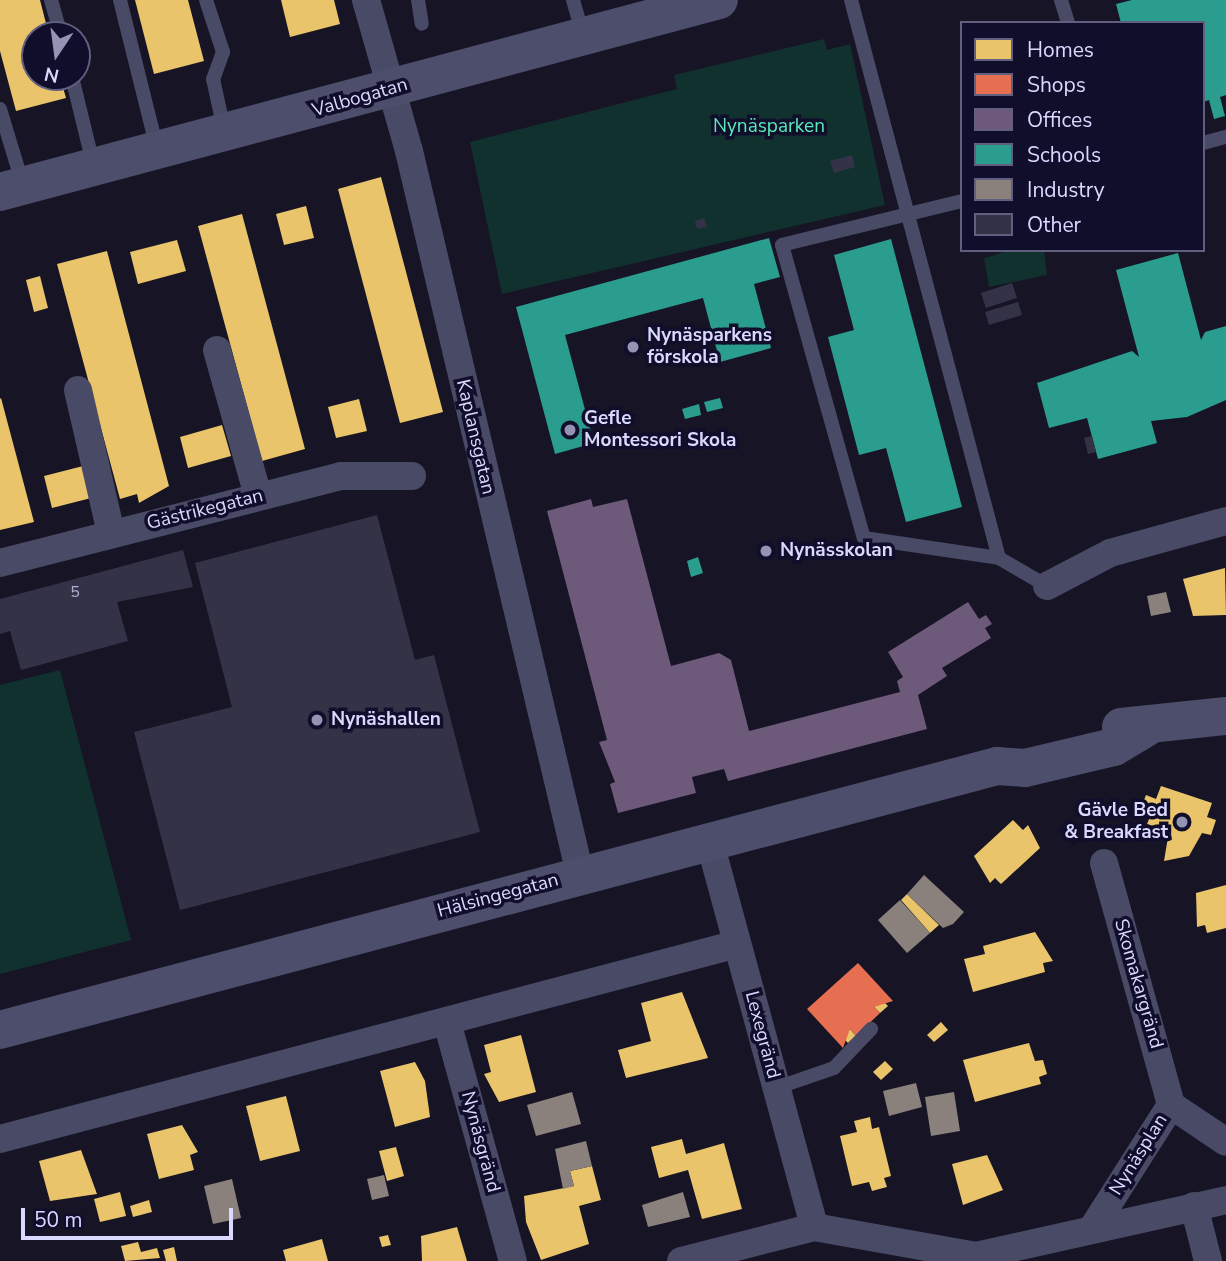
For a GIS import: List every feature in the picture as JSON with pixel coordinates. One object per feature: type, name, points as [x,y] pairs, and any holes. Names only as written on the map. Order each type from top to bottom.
[{"type":"street","name":"Kaplansgatan","points":[[366,0],[391,89],[580,874]]},
{"type":"street","name":"Valbogatan","points":[[12,189],[158,153],[719,0]]},
{"type":"street","points":[[217,350],[258,496]]},
{"type":"street","points":[[78,390],[111,533]]},
{"type":"street","name":"Gästrikegatan","points":[[0,563],[341,477],[412,476]]},
{"type":"street","points":[[1047,586],[1110,553],[1226,521]]},
{"type":"street","name":"Hälsingegatan","points":[[0,1030],[580,874],[710,843],[997,766],[1025,768],[1114,747],[1146,728],[1226,716]]},
{"type":"street","name":"Lexegränd","points":[[710,843],[814,1227]]},
{"type":"street","name":"Skomakargränd","points":[[1104,863],[1171,1105]]},
{"type":"street","points":[[0,1139],[737,944]]},
{"type":"street","name":"Nynäsgränd","points":[[447,1022],[513,1261]]},
{"type":"street","name":"Nynäsplan","points":[[1094,1226],[1171,1105],[1226,1142]]},
{"type":"street","name":"Nynäsplan","points":[[976,1258],[1094,1226],[1226,1200]]},
{"type":"street","points":[[1194,1206],[1208,1261]]},
{"type":"street","points":[[681,1261],[814,1227],[976,1258]]},
{"type":"lane","points":[[51,0],[57,21]]},
{"type":"lane","points":[[120,0],[158,153]]},
{"type":"lane","points":[[206,0],[223,52],[213,79],[225,134]]},
{"type":"lane","points":[[418,0],[422,23]]},
{"type":"lane","points":[[573,0],[584,37]]},
{"type":"lane","points":[[851,0],[903,213],[999,558]]},
{"type":"lane","points":[[1061,0],[1067,21]]},
{"type":"lane","points":[[75,91],[94,168]]},
{"type":"lane","points":[[0,109],[12,189]]},
{"type":"lane","points":[[1205,142],[1226,137]]},
{"type":"lane","points":[[960,201],[903,213],[782,245],[864,538],[999,558],[1047,586]]},
{"type":"lane","points":[[776,1088],[834,1068],[871,1028]]},
{"type":"green space","name":"Nynäsparken","points":[[824,39],[827,50],[850,44],[885,205],[502,294],[470,142],[677,89],[674,75]]},
{"type":"green space","points":[[1004,252],[1044,252],[1047,275],[989,287],[984,258]]},
{"type":"green space","points":[[60,670],[131,940],[0,974],[0,685]]},
{"type":"building: Homes","points":[[0,0],[40,0],[45,21],[21,21],[21,91],[64,91],[66,98],[16,111],[0,51]]},
{"type":"building: Homes","points":[[135,0],[188,0],[204,61],[154,74]]},
{"type":"building: Homes","points":[[281,0],[334,0],[340,24],[290,37]]},
{"type":"building: Homes","points":[[381,177],[443,412],[400,423],[338,189]]},
{"type":"building: Homes","points":[[306,206],[314,238],[284,245],[276,214]]},
{"type":"building: Homes","points":[[242,214],[305,449],[262,461],[198,226]]},
{"type":"building: Homes","points":[[177,240],[186,271],[138,284],[130,252]]},
{"type":"building: Homes","points":[[107,251],[169,486],[139,503],[137,494],[120,499],[57,264]]},
{"type":"building: Homes","points":[[40,276],[48,308],[34,312],[26,280]]},
{"type":"building: Homes","points":[[0,399],[34,522],[0,530]]},
{"type":"building: Homes","points":[[359,399],[367,431],[336,438],[328,407]]},
{"type":"building: Homes","points":[[222,425],[231,456],[188,468],[180,437]]},
{"type":"building: Homes","points":[[87,465],[95,497],[52,508],[44,476]]},
{"type":"building: Homes","points":[[1225,568],[1226,615],[1193,616],[1183,579]]},
{"type":"building: Homes","name":"Gävle Bed & Breakfast","points":[[1161,786],[1212,803],[1207,817],[1216,820],[1211,835],[1202,833],[1189,856],[1164,861],[1169,831],[1147,824],[1150,817],[1139,813],[1146,795],[1156,799]]},
{"type":"building: Homes","points":[[1013,820],[1023,830],[1028,825],[1040,848],[1001,884],[995,878],[990,883],[974,856]]},
{"type":"building: Homes","points":[[1226,885],[1226,928],[1207,933],[1205,925],[1197,927],[1196,893]]},
{"type":"building: Homes","points":[[907,894],[939,925],[930,933],[901,900]]},
{"type":"building: Homes","points":[[1035,932],[1053,961],[1043,963],[1045,972],[973,992],[964,959],[985,954],[983,946]]},
{"type":"building: Homes","points":[[682,992],[708,1058],[626,1078],[618,1050],[651,1041],[641,1003]]},
{"type":"building: Homes","points":[[882,1000],[888,1006],[880,1013],[874,1007]]},
{"type":"building: Homes","points":[[941,1022],[948,1030],[934,1042],[927,1035]]},
{"type":"building: Homes","points":[[850,1029],[856,1036],[848,1043],[842,1037]]},
{"type":"building: Homes","points":[[521,1035],[536,1092],[499,1102],[484,1074],[491,1072],[484,1045]]},
{"type":"building: Homes","points":[[1029,1043],[1035,1061],[1043,1060],[1047,1074],[1039,1077],[1041,1084],[975,1102],[963,1060]]},
{"type":"building: Homes","points":[[885,1061],[893,1069],[881,1080],[873,1072]]},
{"type":"building: Homes","points":[[415,1062],[425,1081],[430,1117],[395,1127],[380,1071]]},
{"type":"building: Homes","points":[[286,1096],[300,1151],[260,1161],[246,1106]]},
{"type":"building: Homes","points":[[870,1117],[872,1129],[879,1127],[891,1176],[884,1178],[887,1187],[872,1191],[869,1182],[852,1186],[840,1136],[857,1132],[854,1121]]},
{"type":"building: Homes","points":[[182,1125],[198,1152],[190,1155],[194,1170],[159,1179],[147,1134]]},
{"type":"building: Homes","points":[[682,1139],[686,1154],[724,1143],[742,1209],[702,1219],[688,1170],[659,1178],[651,1147]]},
{"type":"building: Homes","points":[[396,1147],[404,1176],[387,1181],[379,1151]]},
{"type":"building: Homes","points":[[81,1150],[97,1194],[50,1201],[39,1161]]},
{"type":"building: Homes","points":[[987,1155],[1003,1190],[963,1205],[952,1164]]},
{"type":"building: Homes","points":[[592,1166],[601,1200],[579,1206],[589,1244],[541,1260],[526,1222],[524,1196],[574,1186],[570,1171]]},
{"type":"building: Homes","points":[[120,1192],[126,1216],[100,1222],[94,1199]]},
{"type":"building: Homes","points":[[149,1200],[152,1212],[133,1217],[130,1206]]},
{"type":"building: Homes","points":[[457,1227],[467,1261],[422,1261],[421,1236]]},
{"type":"building: Homes","points":[[388,1235],[391,1245],[382,1247],[379,1237]]},
{"type":"building: Homes","points":[[322,1239],[328,1261],[286,1261],[283,1250]]},
{"type":"building: Homes","points":[[138,1242],[141,1252],[157,1248],[160,1258],[125,1261],[121,1246]]},
{"type":"building: Homes","points":[[174,1247],[177,1261],[166,1261],[163,1250]]},
{"type":"building: Shops","points":[[858,963],[893,1001],[874,1007],[880,1013],[856,1036],[850,1029],[843,1048],[807,1009]]},
{"type":"building: Offices","points":[[591,499],[593,507],[627,499],[671,666],[719,653],[731,660],[749,731],[900,692],[897,681],[903,677],[888,652],[968,602],[979,619],[986,615],[992,624],[985,628],[991,638],[942,668],[947,676],[918,695],[927,729],[728,781],[724,769],[692,777],[696,793],[618,813],[610,784],[615,782],[599,742],[607,740],[547,511]]},
{"type":"building: Schools","points":[[1132,0],[1226,0],[1226,95],[1220,97],[1225,116],[1214,119],[1209,100],[1205,101],[1205,21],[1120,21],[1116,4]]},
{"type":"building: Schools","points":[[769,238],[780,277],[754,284],[771,348],[720,362],[703,298],[565,335],[594,443],[555,454],[516,307]]},
{"type":"building: Schools","points":[[891,239],[962,507],[906,522],[886,448],[859,455],[828,337],[854,330],[834,255]]},
{"type":"building: Schools","points":[[1178,253],[1201,340],[1205,332],[1226,326],[1226,400],[1187,417],[1151,421],[1157,443],[1098,459],[1087,418],[1049,428],[1037,383],[1132,351],[1139,357],[1116,270]]},
{"type":"building: Schools","points":[[720,398],[723,408],[707,412],[704,402]]},
{"type":"building: Schools","points":[[699,404],[701,415],[685,419],[682,409]]},
{"type":"building: Schools","points":[[698,557],[703,573],[691,577],[687,561]]},
{"type":"building: Industry","points":[[1166,592],[1171,612],[1151,616],[1147,596]]},
{"type":"building: Industry","points":[[924,875],[964,912],[953,924],[943,928],[907,894]]},
{"type":"building: Industry","points":[[900,900],[930,933],[907,953],[878,920]]},
{"type":"building: Industry","points":[[916,1083],[922,1107],[889,1116],[883,1091]]},
{"type":"building: Industry","points":[[572,1092],[581,1124],[536,1136],[527,1105]]},
{"type":"building: Industry","points":[[954,1092],[960,1131],[931,1136],[925,1097]]},
{"type":"building: Industry","points":[[586,1141],[592,1166],[570,1171],[574,1186],[563,1189],[555,1149]]},
{"type":"building: Industry","points":[[384,1175],[389,1196],[372,1200],[367,1179]]},
{"type":"building: Industry","points":[[232,1179],[241,1218],[213,1224],[204,1186]]},
{"type":"building: Industry","points":[[683,1192],[690,1217],[648,1227],[642,1205]]},
{"type":"building: Other","points":[[852,155],[855,167],[834,173],[830,161]]},
{"type":"building: Other","points":[[704,218],[707,227],[697,229],[695,221]]},
{"type":"building: Other","points":[[1012,283],[1017,298],[986,308],[981,293]]},
{"type":"building: Other","points":[[1018,302],[1022,315],[989,325],[985,312]]},
{"type":"building: Other","points":[[1092,436],[1096,452],[1088,454],[1084,438]]},
{"type":"building: Other","name":"Nynäshallen","points":[[377,515],[415,660],[434,655],[480,832],[180,910],[134,732],[232,707],[195,563]]},
{"type":"building: Other","points":[[183,550],[193,587],[117,602],[128,641],[21,670],[10,631],[0,634],[0,599]]},
{"type":"place","name":"Nynäsparkens förskola","points":[[633,347]]},
{"type":"place","name":"Gefle Montessori Skola","points":[[570,430]]},
{"type":"place","name":"Nynässkolan","points":[[766,551]]},
{"type":"place","name":"Nynäshallen","points":[[317,720]]},
{"type":"place","name":"Gävle Bed & Breakfast","points":[[1182,822]]}]
